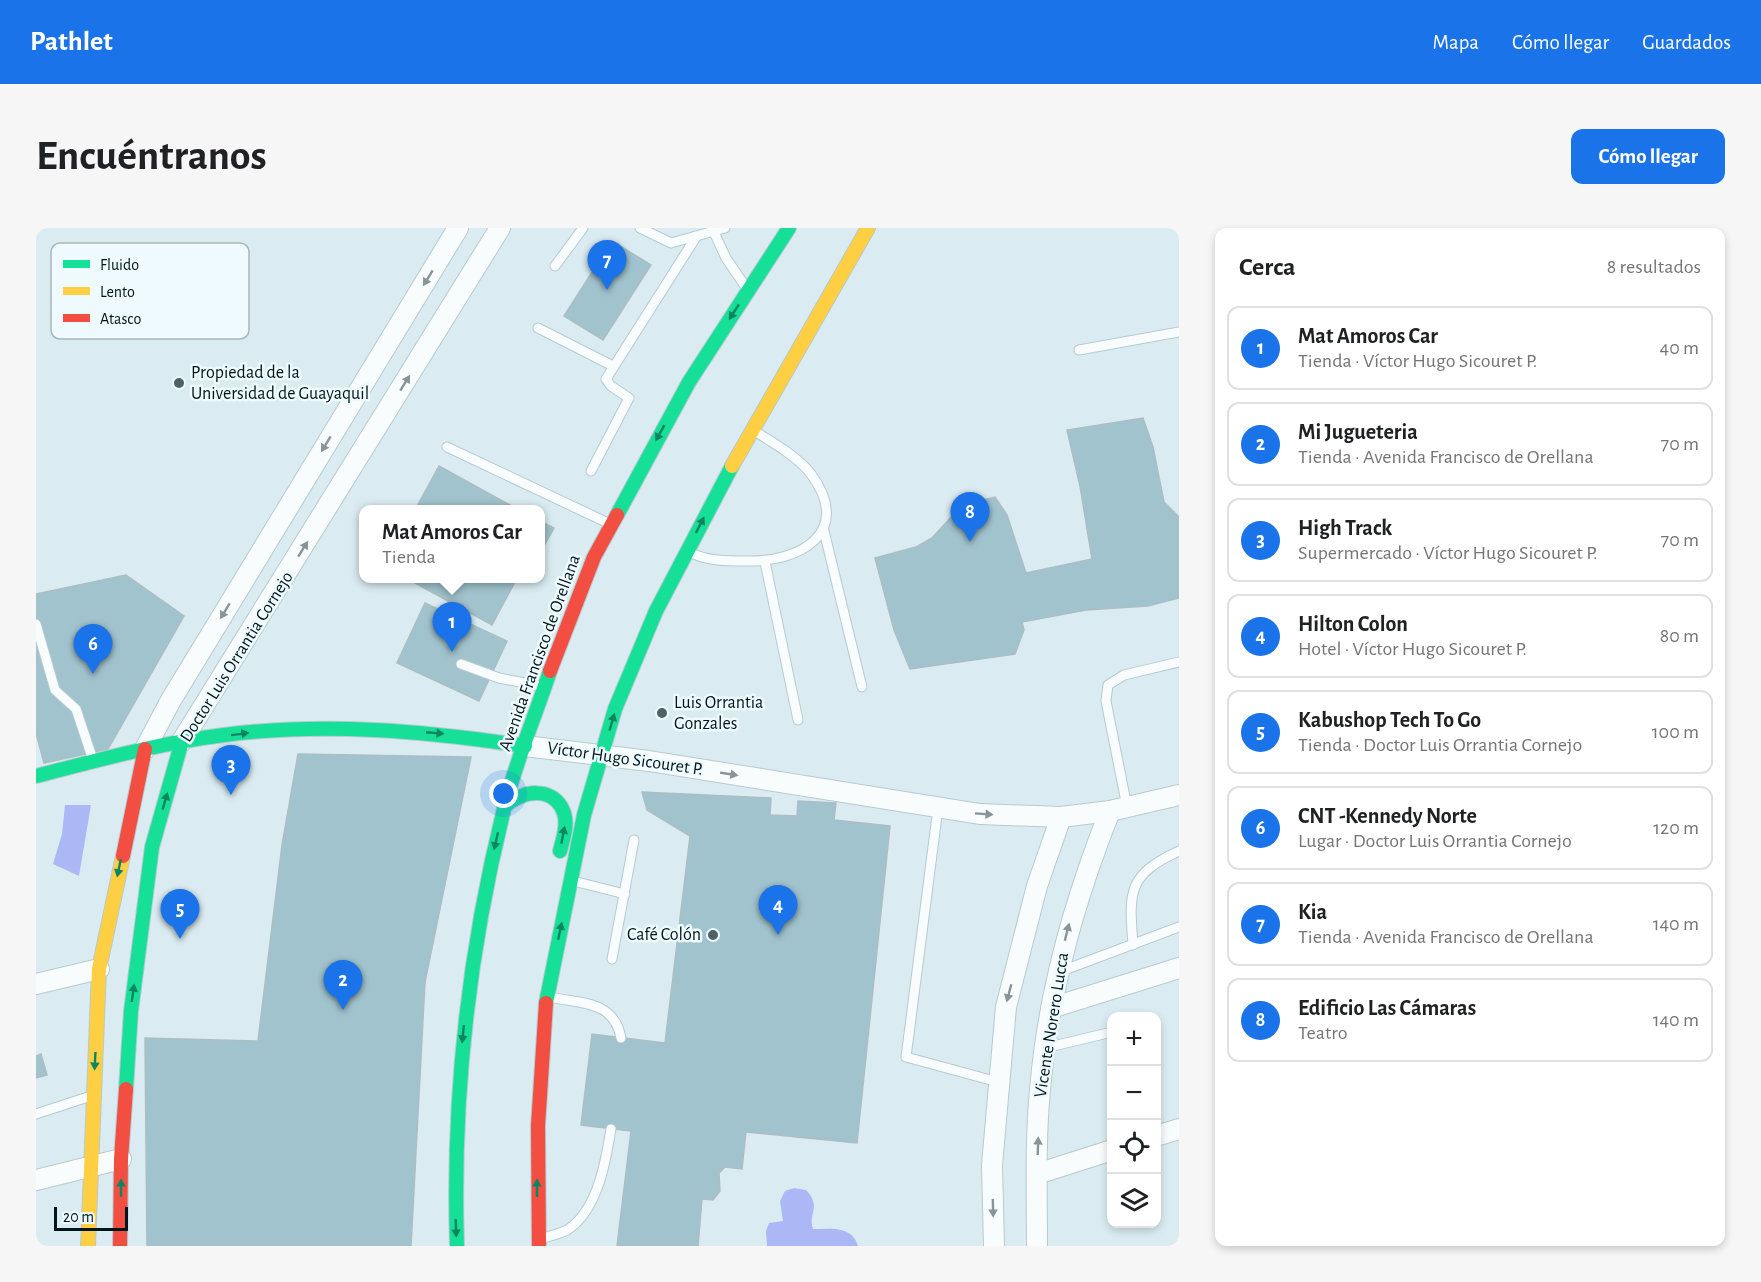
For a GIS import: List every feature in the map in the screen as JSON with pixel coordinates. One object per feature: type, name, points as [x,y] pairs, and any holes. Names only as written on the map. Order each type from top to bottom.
[{"type":"main road","name":"Avenida Francisco de Orellana","points":[[457,1246],[455,1191],[462,1035],[474,947],[504,807],[564,630],[610,525],[689,382],[789,228]]},
{"type":"main road","points":[[546,996],[584,815],[615,709],[656,611],[752,429],[868,228]]},
{"type":"main road","name":"Víctor Hugo Sicouret P.","points":[[36,776],[182,741],[251,732],[320,728],[389,729],[457,735],[525,746]]},
{"type":"main road","name":"Doctor Luis Orrantia Cornejo","points":[[120,1246],[121,1159],[130,1011],[152,847],[182,741]]},
{"type":"main road","name":"Doctor Luis Orrantia Cornejo","points":[[88,1246],[99,969],[145,749]]},
{"type":"main road","points":[[504,807],[510,799],[529,792],[540,793],[557,803],[564,812],[566,825],[557,869]]},
{"type":"main road","points":[[539,1243],[538,1126],[546,996],[544,946]]},
{"type":"street","name":"Doctor Luis Orrantia Cornejo","points":[[145,749],[171,700],[458,228]]},
{"type":"street","name":"Doctor Luis Orrantia Cornejo","points":[[182,741],[500,228]]},
{"type":"street","name":"Víctor Hugo Sicouret P.","points":[[525,746],[602,755],[980,814],[1061,816],[1118,809],[1179,795]]},
{"type":"street","name":"Vicente Norero Lucca","points":[[1037,1246],[1036,1174],[1040,1089],[1057,972],[1072,913],[1118,809]]},
{"type":"street","points":[[994,1246],[992,1165],[1006,1007],[1037,886],[1061,816]]},
{"type":"street","points":[[1051,1008],[1179,968]]},
{"type":"street","points":[[36,984],[99,969]]},
{"type":"street","points":[[1161,1134],[1179,1129]]},
{"type":"street","points":[[1036,1174],[1107,1152]]},
{"type":"street","points":[[37,1175],[91,1167],[121,1159]]},
{"type":"lane","points":[[555,266],[583,228]]},
{"type":"lane","points":[[640,228],[671,243],[696,237],[712,229],[725,228]]},
{"type":"lane","points":[[712,229],[726,258],[748,291]]},
{"type":"lane","points":[[591,471],[630,398],[611,386],[606,379],[696,237]]},
{"type":"lane","points":[[538,328],[613,366]]},
{"type":"lane","points":[[1079,350],[1179,332]]},
{"type":"lane","points":[[752,429],[811,474],[825,502],[824,531],[862,687]]},
{"type":"lane","points":[[447,447],[574,505],[610,525]]},
{"type":"lane","points":[[687,551],[706,560],[765,562],[807,549],[824,531]]},
{"type":"lane","points":[[765,562],[798,720]]},
{"type":"lane","points":[[36,624],[55,690],[76,709],[94,761]]},
{"type":"lane","points":[[1118,809],[1106,701],[1108,685],[1124,675],[1179,662]]},
{"type":"lane","points":[[461,664],[499,678],[546,687]]},
{"type":"lane","points":[[938,808],[906,1057],[998,1082]]},
{"type":"lane","points":[[612,959],[634,840]]},
{"type":"lane","points":[[1133,945],[1130,901],[1139,879],[1153,863],[1179,851]]},
{"type":"lane","points":[[571,880],[625,894]]},
{"type":"lane","points":[[1057,972],[1179,927]]},
{"type":"lane","points":[[546,996],[610,1012],[618,1023],[621,1038]]},
{"type":"lane","points":[[1046,1048],[1107,1033]]},
{"type":"lane","points":[[36,1114],[93,1096]]},
{"type":"lane","points":[[539,1243],[571,1228],[587,1208],[604,1174],[611,1129]]},
{"type":"water","points":[[65,805],[91,805],[79,876],[53,864],[62,834]]},
{"type":"water","points":[[794,1188],[806,1190],[811,1196],[814,1205],[813,1229],[846,1231],[855,1239],[858,1246],[767,1246],[766,1231],[769,1223],[783,1221],[780,1201],[785,1191]]},
{"type":"building","points":[[612,241],[651,265],[603,340],[564,316]]},
{"type":"building","points":[[1143,418],[1153,447],[1164,502],[1179,517],[1179,598],[1148,606],[1086,610],[1022,622],[1024,630],[1015,654],[910,669],[894,630],[875,558],[916,547],[932,538],[962,505],[995,497],[1007,515],[1026,573],[1092,559],[1080,486],[1067,430]]},
{"type":"building","points":[[439,466],[510,505],[418,505]]},
{"type":"building","points":[[545,524],[554,528],[545,544]]},
{"type":"building","points":[[126,575],[184,616],[108,749],[44,763],[36,733],[36,594]]},
{"type":"building","points":[[415,583],[514,583],[492,625]]},
{"type":"building","points":[[425,603],[507,641],[479,701],[397,663]]},
{"type":"building","points":[[298,754],[471,757],[425,982],[411,1246],[147,1246],[145,1038],[258,1041],[282,845]]},
{"type":"building","points":[[642,792],[771,798],[770,815],[797,816],[798,801],[836,803],[834,820],[890,826],[857,1143],[746,1132],[742,1169],[725,1167],[719,1173],[720,1191],[713,1200],[702,1199],[698,1246],[617,1246],[631,1131],[581,1125],[592,1034],[665,1043],[690,836],[647,810]]},
{"type":"building","points":[[41,1054],[47,1075],[36,1078],[36,1056]]},
{"type":"traffic: fast","points":[[617,515],[689,382],[789,228]]},
{"type":"traffic: fast","points":[[546,1003],[584,815],[615,709],[656,611],[732,466]]},
{"type":"traffic: fast","points":[[457,1246],[456,1190],[460,1080],[472,972],[491,863],[504,809],[519,757],[550,671]]},
{"type":"traffic: fast","points":[[36,776],[129,752],[224,735],[262,731],[337,729],[412,732],[525,746]]},
{"type":"traffic: fast","points":[[126,1089],[131,1011],[152,847],[182,741]]},
{"type":"traffic: fast","points":[[504,807],[511,801],[528,794],[545,794],[553,798],[559,804],[565,818],[565,832],[560,851]]},
{"type":"traffic: slow","points":[[732,466],[868,228]]},
{"type":"traffic: slow","points":[[88,1246],[99,969],[123,856]]},
{"type":"traffic: jam","points":[[550,671],[594,557],[617,515]]},
{"type":"traffic: jam","points":[[123,856],[145,749]]},
{"type":"traffic: jam","points":[[539,1246],[538,1126],[546,1003]]},
{"type":"traffic: jam","points":[[120,1246],[121,1159],[126,1089]]},
{"type":"place","name":"Kia","points":[[607,290]]},
{"type":"place","name":"Propiedad de la Universidad de Guayaquil","points":[[179,383]]},
{"type":"place","name":"Edificio Las Cámaras","points":[[970,542]]},
{"type":"place","name":"Mat Amoros Car","points":[[452,652]]},
{"type":"place","name":"CNT -Kennedy Norte","points":[[93,674]]},
{"type":"place","name":"Luis Orrantia Gonzales","points":[[662,713]]},
{"type":"place","name":"High Track","points":[[231,795]]},
{"type":"place","name":"Café Colón","points":[[713,935]]},
{"type":"place","name":"Hilton Colon","points":[[778,935]]},
{"type":"place","name":"Kabushop Tech To Go","points":[[180,939]]},
{"type":"place","name":"Mi Jugueteria","points":[[343,1010]]}]
